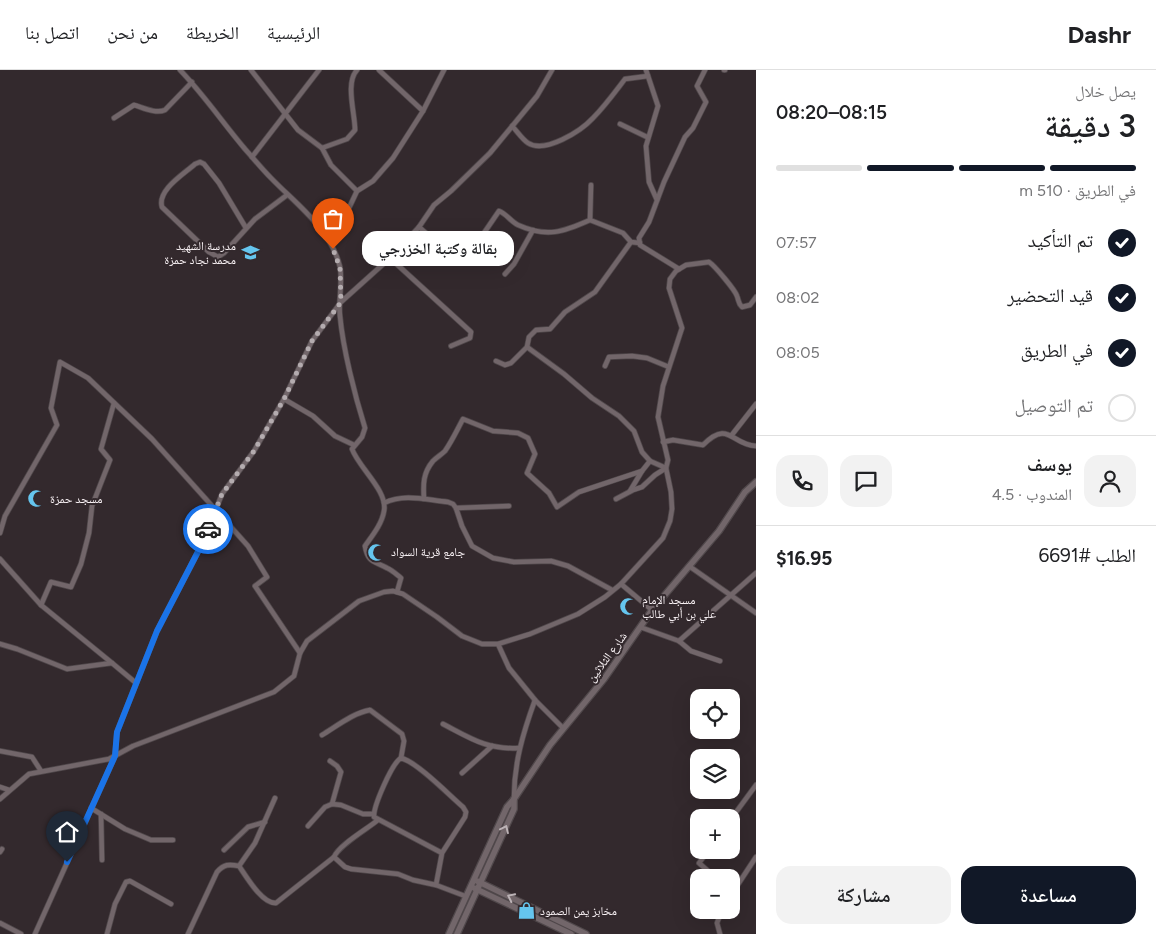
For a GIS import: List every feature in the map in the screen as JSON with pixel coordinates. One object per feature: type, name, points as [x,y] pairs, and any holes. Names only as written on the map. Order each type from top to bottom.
[{"type":"street","points":[[180,70],[192,82],[252,157],[326,236],[333,249],[340,268],[341,302],[339,315],[347,359],[365,428],[362,437],[352,449],[356,459],[381,492],[384,503],[384,511],[379,525],[365,546],[366,555],[372,561],[388,568],[401,578],[397,592]]},
{"type":"street","points":[[251,70],[298,130],[322,148],[331,165],[357,191]]},
{"type":"street","points":[[252,157],[319,70]]},
{"type":"street","points":[[322,148],[347,139],[353,134],[355,127],[350,83],[356,70]]},
{"type":"street","points":[[379,70],[423,110]]},
{"type":"street","points":[[326,236],[349,208],[357,191],[373,181],[393,158],[423,110],[444,70]]},
{"type":"street","points":[[35,934],[115,756],[117,732],[157,631],[202,544],[222,494],[254,451],[284,399],[312,341],[341,302],[390,258],[419,227],[434,205],[490,153],[536,96],[552,70]]},
{"type":"street","points":[[646,70],[658,106],[647,138],[646,165],[649,182],[657,200]]},
{"type":"street","points":[[679,269],[640,246],[639,238],[649,222],[685,137],[693,128],[706,102],[697,86],[705,70]]},
{"type":"street","points":[[512,126],[528,143],[536,146],[547,146],[578,131],[593,118],[625,79],[648,76]]},
{"type":"street","points":[[114,118],[134,106],[155,112],[166,110],[192,82]]},
{"type":"street","points":[[620,124],[647,138]]},
{"type":"street","points":[[246,228],[219,183],[204,164],[200,162],[195,164],[164,192],[161,198],[162,207],[214,256],[221,256],[246,228],[287,195]]},
{"type":"street","points":[[590,220],[591,185]]},
{"type":"street","points":[[419,227],[442,246],[452,250],[471,252],[499,211],[516,224],[543,233],[565,231],[590,220],[624,233],[631,242],[640,243]]},
{"type":"street","points":[[505,274],[514,264],[533,230]]},
{"type":"street","points":[[496,361],[505,365],[511,363],[528,347],[529,337],[536,330],[550,329],[565,312],[595,292],[631,242]]},
{"type":"street","points":[[390,258],[471,332],[470,338],[451,346]]},
{"type":"street","points":[[0,799],[29,774],[115,756],[133,746],[274,692],[294,676],[300,653],[307,641],[359,601],[384,592],[403,594],[462,636],[482,644],[498,644],[530,634],[578,614],[605,597],[621,584],[663,538],[670,521],[672,509],[666,468],[668,460],[658,417],[660,399],[682,328],[669,288],[670,280],[679,269],[686,265],[709,262],[716,267],[723,278],[732,286],[738,296],[738,303],[742,307],[750,305],[756,297]]},
{"type":"street","points":[[528,347],[592,398],[619,416],[634,431],[642,452],[650,461],[666,468]]},
{"type":"street","points":[[605,366],[609,357],[632,356],[647,358],[669,367]]},
{"type":"street","points":[[0,533],[5,516],[57,425],[51,408],[60,362],[88,378],[152,439],[248,546],[267,577],[255,586],[300,653]]},
{"type":"street","points":[[284,399],[313,416],[335,436],[354,445]]},
{"type":"street","points":[[41,605],[51,582],[71,587],[81,564],[89,533],[92,506],[110,460],[102,448],[114,403]]},
{"type":"street","points":[[731,436],[756,404]]},
{"type":"street","points":[[424,499],[423,480],[426,472],[446,448],[462,419],[493,431],[518,433],[528,438],[535,454],[527,473],[549,493],[557,507],[579,492],[642,471]]},
{"type":"street","points":[[664,442],[673,440],[703,445],[713,435],[722,434],[731,436],[745,444],[756,446]]},
{"type":"street","points":[[630,491],[650,461]]},
{"type":"street","points":[[616,499],[642,487],[666,468]]},
{"type":"street","name":"شارع الثلاثين","points":[[449,934],[507,807],[563,728],[604,679],[652,610],[725,524],[746,492],[756,482]]},
{"type":"street","points":[[384,503],[394,498],[404,497],[454,504],[472,546],[493,558],[514,562],[552,561],[568,566],[612,590]]},
{"type":"street","points":[[456,508],[509,506]]},
{"type":"street","points":[[0,559],[41,605],[136,683]]},
{"type":"street","points":[[689,566],[756,613]]},
{"type":"street","points":[[678,641],[756,573]]},
{"type":"street","points":[[621,584],[652,610]]},
{"type":"street","points":[[640,627],[678,641],[691,651],[720,661]]},
{"type":"street","points":[[0,644],[67,669],[112,663]]},
{"type":"street","points":[[498,644],[509,668],[535,700],[563,728]]},
{"type":"street","points":[[514,799],[514,777],[519,748],[535,700]]},
{"type":"street","points":[[322,736],[344,722],[370,710],[402,734],[404,741],[401,758],[391,768],[374,818],[442,852]]},
{"type":"street","points":[[443,724],[470,739],[497,748],[519,748]]},
{"type":"street","points":[[462,773],[492,746]]},
{"type":"street","points":[[0,751],[32,757],[41,771]]},
{"type":"street","points":[[401,758],[424,773],[463,807],[466,812],[442,852],[436,885]]},
{"type":"street","points":[[330,761],[341,772],[332,804]]},
{"type":"street","points":[[738,809],[756,784]]},
{"type":"street","points":[[0,787],[9,790]]},
{"type":"street","points":[[239,866],[255,843],[275,798]]},
{"type":"street","name":"شارع الثلاثين","points":[[457,934],[514,810],[514,799]]},
{"type":"street","points":[[308,826],[325,807],[332,804],[341,805],[363,814],[374,814]]},
{"type":"street","points":[[91,808],[125,830],[151,840],[173,840]]},
{"type":"street","points":[[101,814],[102,860]]},
{"type":"street","points":[[188,934],[217,872],[222,866],[229,864],[239,866],[262,897],[272,904],[276,903],[334,858],[335,854],[343,847],[378,820]]},
{"type":"street","points":[[224,850],[248,827],[265,822]]},
{"type":"street","points":[[740,880],[756,857]]},
{"type":"street","points":[[334,858],[351,869],[398,874],[466,896]]},
{"type":"street","points":[[702,859],[699,863],[706,869]]},
{"type":"street","points":[[473,879],[586,934]]},
{"type":"street","points":[[108,934],[115,904],[126,882],[130,881],[171,904]]},
{"type":"street","points":[[470,886],[571,934]]},
{"type":"street","points":[[719,919],[717,923],[720,934]]},
{"type":"street","points":[[0,923],[21,934]]},
{"type":"way so far","points":[[208,529],[222,494],[254,451],[284,399],[312,341],[341,302],[340,268],[333,249]]},
{"type":"place","name":"بقالة وكتبة الخزرجي","points":[[333,249]]},
{"type":"place","name":"مدرسة الشهيد محمد نجاد حمزة","points":[[250,253]]},
{"type":"place","name":"مسجد حمزة","points":[[36,499]]},
{"type":"place","name":"جامع قرية السواد","points":[[377,552]]},
{"type":"place","name":"مسجد الإمام علي بن أبي طالب","points":[[628,607]]},
{"type":"place","name":"مخابز يمن الصمود","points":[[526,911]]},
{"type":"route","points":[[67,862],[115,756],[117,732],[157,631],[208,529]]}]
